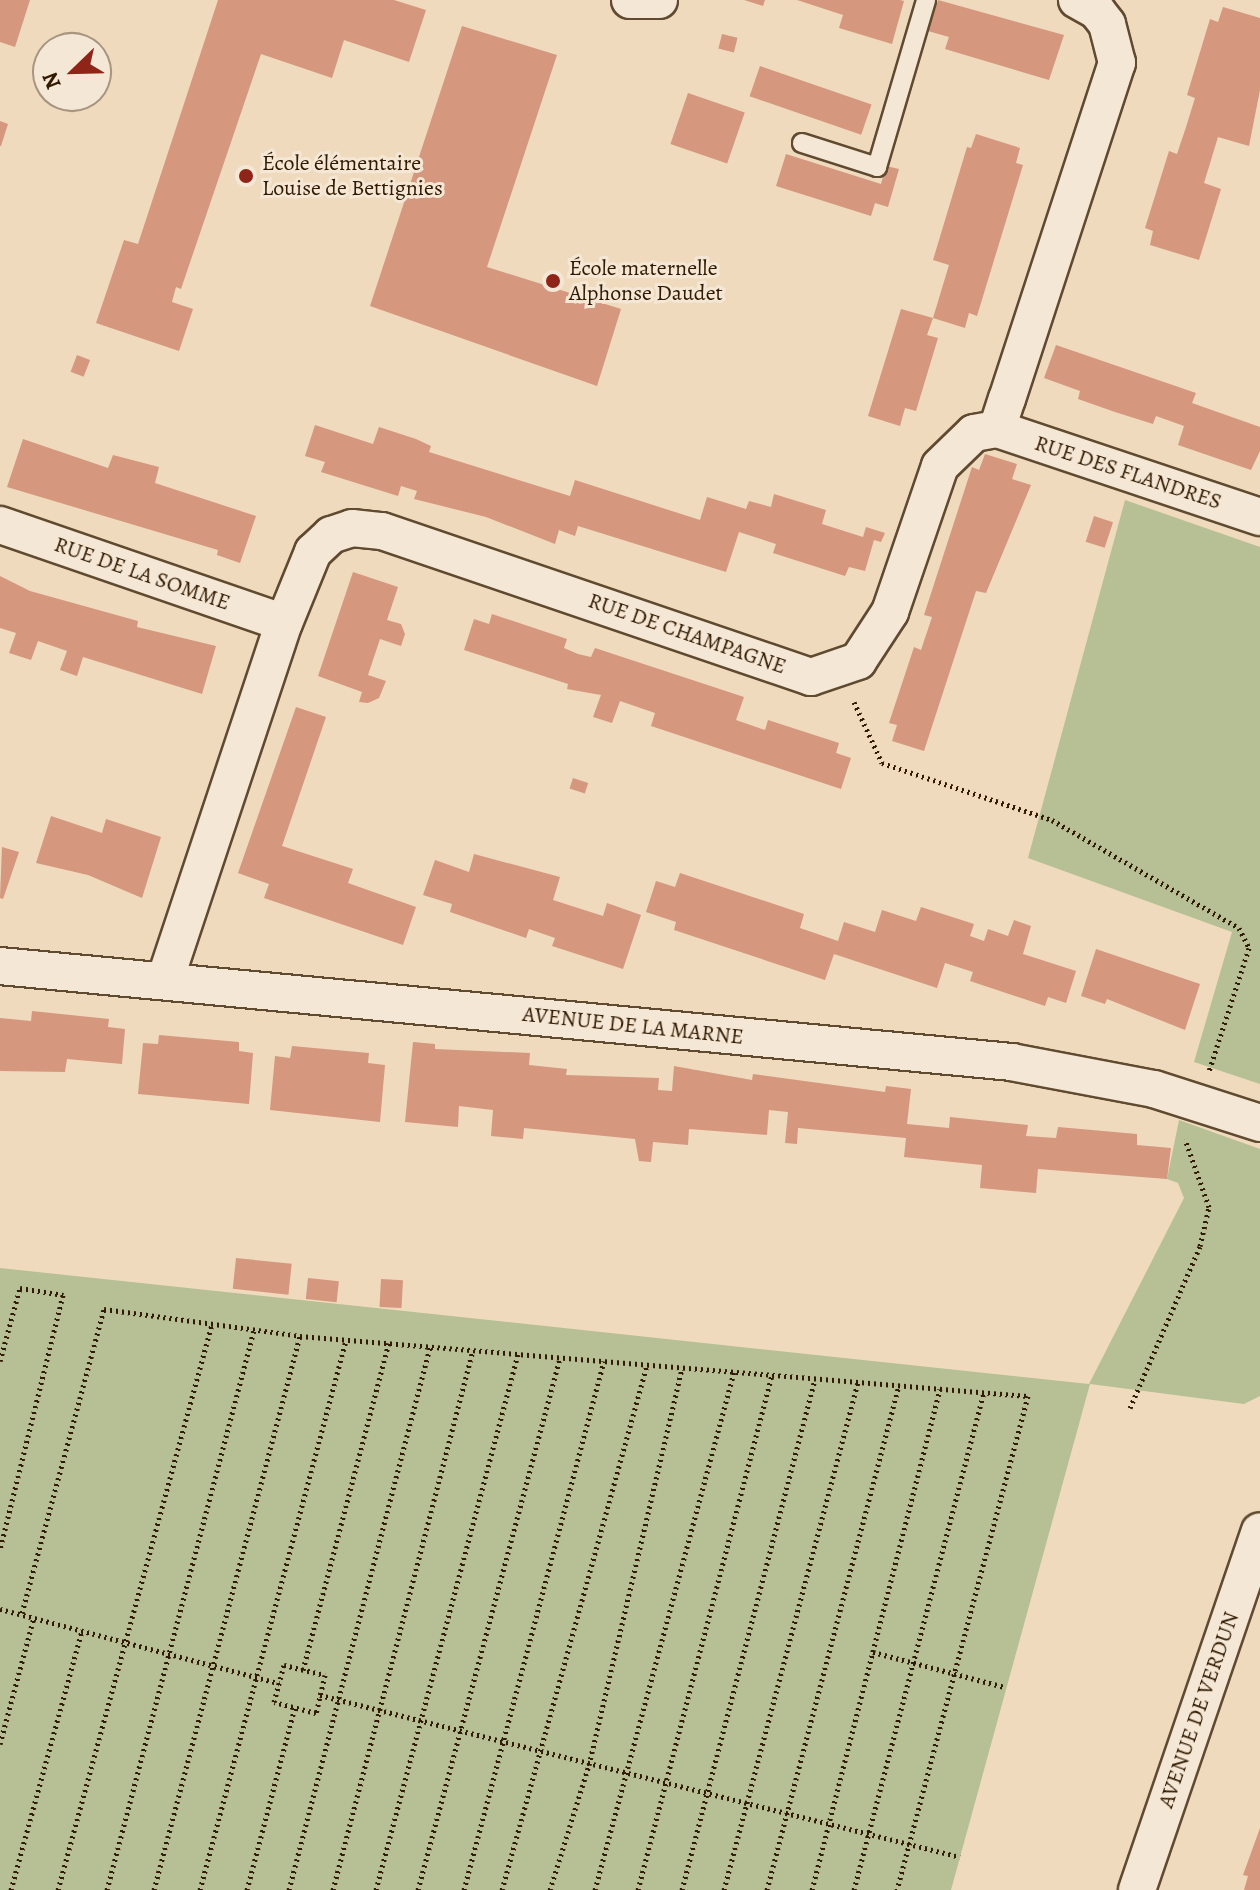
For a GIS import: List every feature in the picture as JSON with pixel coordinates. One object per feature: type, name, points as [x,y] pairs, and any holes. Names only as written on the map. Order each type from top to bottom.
[{"type":"street","points":[[630,0],[659,0]]},
{"type":"street","points":[[840,672],[858,661],[877,639],[940,466],[974,433],[997,429],[1117,63],[1107,24],[1097,11],[1077,0]]},
{"type":"street","name":"RUE DES FLANDRES","points":[[997,429],[1260,517]]},
{"type":"street","name":"RUE DE LA SOMME","points":[[0,525],[284,623]]},
{"type":"street","name":"RUE DE CHAMPAGNE","points":[[165,980],[284,623],[313,552],[331,535],[352,528],[382,531],[811,677],[840,672]]},
{"type":"street","name":"AVENUE DE LA MARNE","points":[[0,966],[1011,1062],[1199,1102],[1260,1123]]},
{"type":"street","name":"AVENUE DE VERDUN","points":[[1137,1890],[1260,1531]]},
{"type":"lane","points":[[802,143],[877,167],[926,0]]},
{"type":"path","points":[[840,672],[882,763],[1052,820],[1239,928],[1249,948],[1199,1102],[1183,1135],[1209,1207],[1200,1246],[1130,1408]]},
{"type":"path","points":[[0,1361],[20,1288],[63,1295],[0,1549]]},
{"type":"path","points":[[22,1613],[104,1309],[300,1336],[1028,1396],[897,1890]]},
{"type":"path","points":[[58,1890],[212,1324]]},
{"type":"path","points":[[107,1890],[254,1330]]},
{"type":"path","points":[[154,1890],[300,1336]]},
{"type":"path","points":[[200,1890],[346,1340]]},
{"type":"path","points":[[303,1670],[389,1343]]},
{"type":"path","points":[[289,1890],[430,1347]]},
{"type":"path","points":[[333,1890],[473,1350]]},
{"type":"path","points":[[376,1890],[518,1354]]},
{"type":"path","points":[[418,1890],[560,1358]]},
{"type":"path","points":[[464,1890],[604,1361]]},
{"type":"path","points":[[502,1890],[647,1365]]},
{"type":"path","points":[[550,1890],[589,1765],[682,1368]]},
{"type":"path","points":[[595,1890],[734,1372]]},
{"type":"path","points":[[638,1890],[772,1375]]},
{"type":"path","points":[[682,1890],[815,1379]]},
{"type":"path","points":[[724,1890],[858,1382]]},
{"type":"path","points":[[767,1890],[899,1385]]},
{"type":"path","points":[[812,1890],[940,1389]]},
{"type":"path","points":[[854,1890],[984,1392]]},
{"type":"path","points":[[0,1609],[279,1683]]},
{"type":"path","points":[[0,1744],[34,1617]]},
{"type":"path","points":[[11,1890],[82,1630]]},
{"type":"path","points":[[873,1652],[1005,1687]]},
{"type":"path","points":[[284,1665],[325,1675],[316,1713],[274,1702],[279,1683],[284,1665]]},
{"type":"path","points":[[320,1695],[908,1847],[960,1857]]},
{"type":"path","points":[[247,1890],[295,1707]]},
{"type":"green space","points":[[1125,500],[1260,547],[1260,1084],[1194,1062],[1232,932],[1028,858]]},
{"type":"green space","points":[[1179,1120],[1260,1149],[1260,1396],[1244,1404],[1090,1384],[951,1890],[0,1890],[0,1268],[1089,1384],[1184,1198],[1178,1183],[1167,1179]]},
{"type":"building","points":[[0,0],[30,0],[15,47],[0,42]]},
{"type":"building","points":[[218,0],[394,0],[426,10],[409,62],[344,40],[332,78],[261,54],[181,289],[176,287],[172,302],[193,309],[179,351],[96,323],[124,240],[138,244]]},
{"type":"building","points":[[744,0],[765,0],[763,6]]},
{"type":"building","points":[[797,0],[904,1],[892,44],[839,28],[843,15]]},
{"type":"building","points":[[938,0],[1064,35],[1049,80],[945,49],[949,37],[928,31]]},
{"type":"building","points":[[1223,7],[1260,18],[1260,90],[1249,146],[1218,137],[1204,183],[1221,189],[1199,260],[1150,245],[1153,231],[1145,228],[1169,151],[1177,154],[1186,127],[1195,98],[1187,95],[1210,19],[1218,22]]},
{"type":"building","points":[[462,26],[557,55],[487,267],[621,309],[597,386],[370,306]]},
{"type":"building","points":[[722,34],[738,38],[734,52],[718,49]]},
{"type":"building","points":[[760,66],[872,104],[861,135],[750,96]]},
{"type":"building","points":[[688,93],[745,113],[727,164],[670,144]]},
{"type":"building","points":[[0,121],[8,124],[1,146],[0,146]]},
{"type":"building","points":[[976,134],[1020,148],[1016,163],[1023,165],[977,316],[969,313],[965,328],[933,318],[949,265],[933,260],[967,147],[971,148]]},
{"type":"building","points":[[786,154],[881,184],[886,166],[899,169],[888,207],[875,203],[871,216],[776,186]]},
{"type":"building","points":[[901,309],[933,318],[927,335],[938,338],[916,411],[905,408],[900,426],[868,416]]},
{"type":"building","points":[[1056,345],[1196,393],[1192,403],[1260,427],[1260,451],[1251,470],[1178,445],[1184,426],[1156,416],[1153,424],[1115,412],[1078,399],[1080,391],[1044,378]]},
{"type":"building","points":[[77,355],[90,360],[84,377],[71,372]]},
{"type":"building","points":[[315,425],[373,444],[379,427],[431,446],[429,452],[570,496],[575,480],[700,520],[707,497],[746,509],[749,501],[771,507],[774,494],[826,510],[822,524],[863,537],[866,527],[885,533],[881,542],[874,540],[865,571],[849,567],[845,576],[773,553],[776,544],[739,532],[726,572],[578,526],[575,536],[559,530],[555,544],[486,517],[414,499],[417,491],[401,486],[398,496],[321,472],[325,462],[305,456]]},
{"type":"building","points":[[23,439],[108,468],[113,455],[159,467],[155,483],[256,516],[240,563],[217,555],[218,550],[7,487]]},
{"type":"building","points":[[985,454],[1017,464],[1012,479],[1031,485],[986,593],[976,591],[924,751],[892,741],[897,725],[889,723],[914,647],[921,650],[932,617],[924,615],[972,467],[979,470]]},
{"type":"building","points":[[1094,516],[1113,522],[1105,548],[1086,542]]},
{"type":"building","points":[[353,572],[398,587],[387,620],[401,624],[405,634],[401,646],[380,639],[368,675],[386,681],[379,698],[368,703],[359,702],[362,692],[318,676]]},
{"type":"building","points":[[0,576],[30,591],[138,621],[137,627],[216,646],[202,694],[83,657],[77,676],[60,670],[67,651],[38,641],[31,660],[9,653],[16,633],[0,628]]},
{"type":"building","points":[[492,614],[567,639],[564,648],[578,654],[591,657],[595,648],[744,697],[736,720],[765,730],[768,720],[839,743],[836,753],[851,758],[841,789],[651,726],[655,713],[620,701],[612,723],[593,717],[601,695],[567,689],[568,684],[464,650],[474,619],[489,624]]},
{"type":"building","points":[[296,707],[326,717],[282,846],[353,869],[348,883],[416,907],[403,945],[264,898],[269,884],[238,873]]},
{"type":"building","points":[[573,778],[588,783],[585,793],[570,788]]},
{"type":"building","points":[[51,816],[102,833],[106,819],[161,837],[142,898],[88,875],[36,863]]},
{"type":"building","points":[[2,847],[19,852],[3,899],[0,898]]},
{"type":"building","points":[[474,854],[560,877],[553,900],[603,916],[607,903],[641,915],[623,969],[552,946],[555,938],[529,929],[526,938],[450,912],[452,904],[423,895],[435,860],[469,872]]},
{"type":"building","points":[[680,873],[804,914],[800,928],[838,941],[844,922],[875,932],[882,910],[916,921],[921,907],[974,924],[970,936],[984,941],[988,929],[1008,936],[1014,920],[1031,926],[1023,954],[1076,971],[1066,1003],[1048,997],[1045,1006],[970,981],[973,972],[945,963],[937,988],[834,954],[825,980],[674,930],[676,922],[646,912],[656,881],[675,887]]},
{"type":"building","points":[[1096,949],[1200,984],[1185,1030],[1107,999],[1105,1004],[1081,996]]},
{"type":"building","points":[[32,1011],[109,1019],[108,1027],[125,1029],[122,1064],[67,1059],[65,1072],[0,1071],[0,1018],[31,1021]]},
{"type":"building","points":[[159,1035],[239,1042],[239,1051],[253,1053],[249,1104],[138,1094],[143,1043],[158,1044]]},
{"type":"building","points":[[413,1042],[435,1044],[435,1049],[530,1053],[529,1065],[567,1069],[566,1075],[659,1078],[658,1090],[672,1091],[674,1066],[752,1080],[753,1074],[885,1092],[886,1086],[911,1089],[907,1124],[949,1128],[950,1117],[1028,1125],[1026,1136],[1056,1138],[1058,1127],[1137,1134],[1137,1145],[1171,1148],[1167,1179],[1038,1169],[1036,1193],[980,1188],[982,1165],[904,1157],[906,1138],[798,1128],[797,1144],[785,1143],[788,1112],[769,1110],[767,1135],[689,1129],[688,1145],[653,1142],[651,1162],[639,1161],[635,1139],[524,1128],[523,1139],[491,1136],[493,1110],[459,1106],[458,1127],[405,1122]]},
{"type":"building","points":[[292,1046],[369,1053],[368,1063],[385,1065],[380,1122],[270,1110],[275,1056],[290,1058]]},
{"type":"building","points":[[236,1258],[292,1264],[288,1295],[233,1289]]},
{"type":"building","points":[[308,1278],[339,1281],[337,1302],[306,1299]]},
{"type":"building","points":[[381,1279],[403,1280],[402,1308],[380,1307]]},
{"type":"building","points":[[1260,1828],[1260,1890],[1244,1890],[1248,1876],[1243,1875]]},
{"type":"place","name":"École élémentaire Louise de Bettignies","points":[[246,176]]},
{"type":"place","name":"École maternelle Alphonse Daudet","points":[[553,281]]}]
